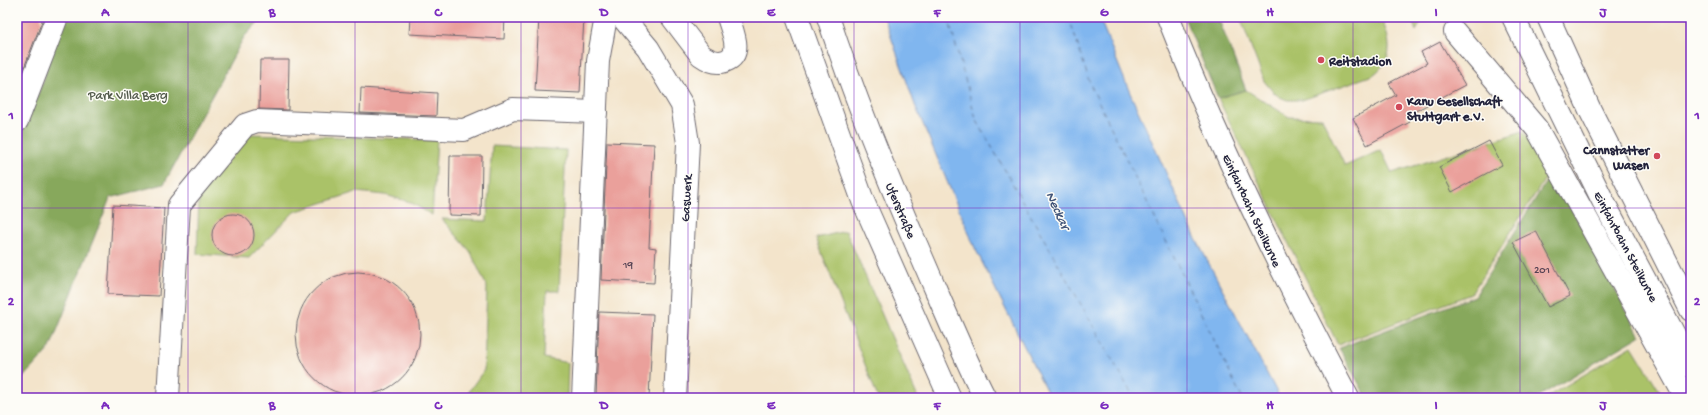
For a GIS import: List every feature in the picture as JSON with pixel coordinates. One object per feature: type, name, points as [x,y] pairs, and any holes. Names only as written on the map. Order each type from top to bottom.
[{"type":"main road","points":[[18,118],[57,17]]},
{"type":"main road","points":[[583,398],[598,61],[606,17]]},
{"type":"main road","name":"Gaswerk","points":[[622,17],[648,48],[682,105],[688,144],[675,398]]},
{"type":"main road","points":[[672,17],[701,55],[708,60],[721,62],[734,55],[736,49],[728,17]]},
{"type":"main road","points":[[797,17],[863,202],[950,398]]},
{"type":"main road","name":"Uferstraße","points":[[828,17],[895,195],[970,369],[985,398]]},
{"type":"main road","name":"Einfahrbahn Steilkurve","points":[[1168,17],[1214,127],[1248,199],[1299,305],[1348,398]]},
{"type":"main road","name":"Einfahrbahn Steilkurve","points":[[1513,17],[1604,203],[1691,366]]},
{"type":"main road","points":[[1548,17],[1590,110],[1691,310]]},
{"type":"main road","points":[[1455,32],[1537,129],[1686,398]]},
{"type":"main road","points":[[168,398],[179,205],[245,125],[257,121],[464,130],[513,109],[596,112]]},
{"type":"main road","points":[[970,369],[1000,398]]},
{"type":"green space","name":"Park Villa Berg","points":[[60,17],[263,17],[244,37],[164,184],[110,198],[50,348],[17,384],[17,145],[44,79]]},
{"type":"green space","points":[[1184,17],[1218,17],[1246,90],[1218,98]]},
{"type":"green space","name":"Reitstadion","points":[[1240,17],[1381,17],[1387,33],[1389,48],[1388,55],[1380,69],[1373,75],[1302,100],[1287,100],[1274,93],[1264,81]]},
{"type":"green space","points":[[1411,17],[1424,17],[1416,31]]},
{"type":"green space","points":[[1246,90],[1289,117],[1322,118],[1345,166],[1381,150],[1392,173],[1523,131],[1550,171],[1471,294],[1338,345],[1218,98]]},
{"type":"green space","points":[[250,134],[437,140],[432,215],[410,202],[385,195],[356,192],[294,212],[249,258],[197,254],[199,196]]},
{"type":"green space","points":[[492,146],[566,150],[559,291],[547,291],[544,358],[568,363],[567,398],[464,398],[484,370],[487,287],[470,251],[442,219],[487,221]]},
{"type":"green space","points":[[1552,172],[1640,336],[1536,398],[1367,398],[1339,348],[1475,296]]},
{"type":"green space","points":[[846,231],[918,398],[878,398],[816,238]]},
{"type":"green space","points":[[1632,346],[1664,398],[1545,398]]},
{"type":"water","name":"Neckar","points":[[884,17],[1099,17],[1130,93],[1196,239],[1280,398],[1050,398],[975,248],[915,105]]},
{"type":"building","points":[[17,17],[41,17],[42,21],[17,86]]},
{"type":"building","points":[[410,17],[505,17],[504,39],[409,34]]},
{"type":"building","points":[[539,17],[584,17],[580,93],[535,91]]},
{"type":"building","name":"Kanu Gesellschaft Stuttgart e.V.","points":[[1440,42],[1465,85],[1406,116],[1410,122],[1367,145],[1353,118],[1396,95],[1389,83],[1427,63],[1421,52]]},
{"type":"building","points":[[260,60],[289,60],[288,110],[259,109]]},
{"type":"building","points":[[361,88],[437,93],[436,116],[360,113]]},
{"type":"building","points":[[1489,141],[1502,165],[1452,192],[1439,167]]},
{"type":"building","points":[[607,142],[654,144],[649,247],[656,248],[654,283],[601,280]]},
{"type":"building","points":[[450,156],[482,156],[481,216],[449,215]]},
{"type":"building","points":[[113,205],[164,208],[159,296],[108,294]]},
{"type":"building","points":[[233,214],[248,220],[254,235],[248,250],[233,256],[218,250],[212,235],[218,220]]},
{"type":"building","points":[[1536,231],[1570,296],[1548,307],[1513,242]]},
{"type":"building","points":[[358,272],[370,273],[382,277],[392,282],[402,290],[410,300],[415,310],[419,322],[419,346],[415,358],[410,368],[402,378],[392,386],[382,391],[370,395],[358,396],[346,395],[334,391],[324,386],[314,378],[306,368],[301,358],[297,346],[296,334],[297,322],[301,310],[306,300],[314,290],[324,282],[334,277],[346,273]]},
{"type":"building","points":[[599,312],[653,314],[649,398],[596,398]]},
{"type":"ferry route","points":[[948,17],[976,119],[1134,398]]},
{"type":"ferry route","points":[[1069,17],[1090,84],[1242,398]]},
{"type":"place","name":"Reitstadion","points":[[1321,60]]},
{"type":"place","name":"Kanu Gesellschaft Stuttgart e.V.","points":[[1399,107]]},
{"type":"place","name":"Cannstatter Wasen","points":[[1657,156]]}]
